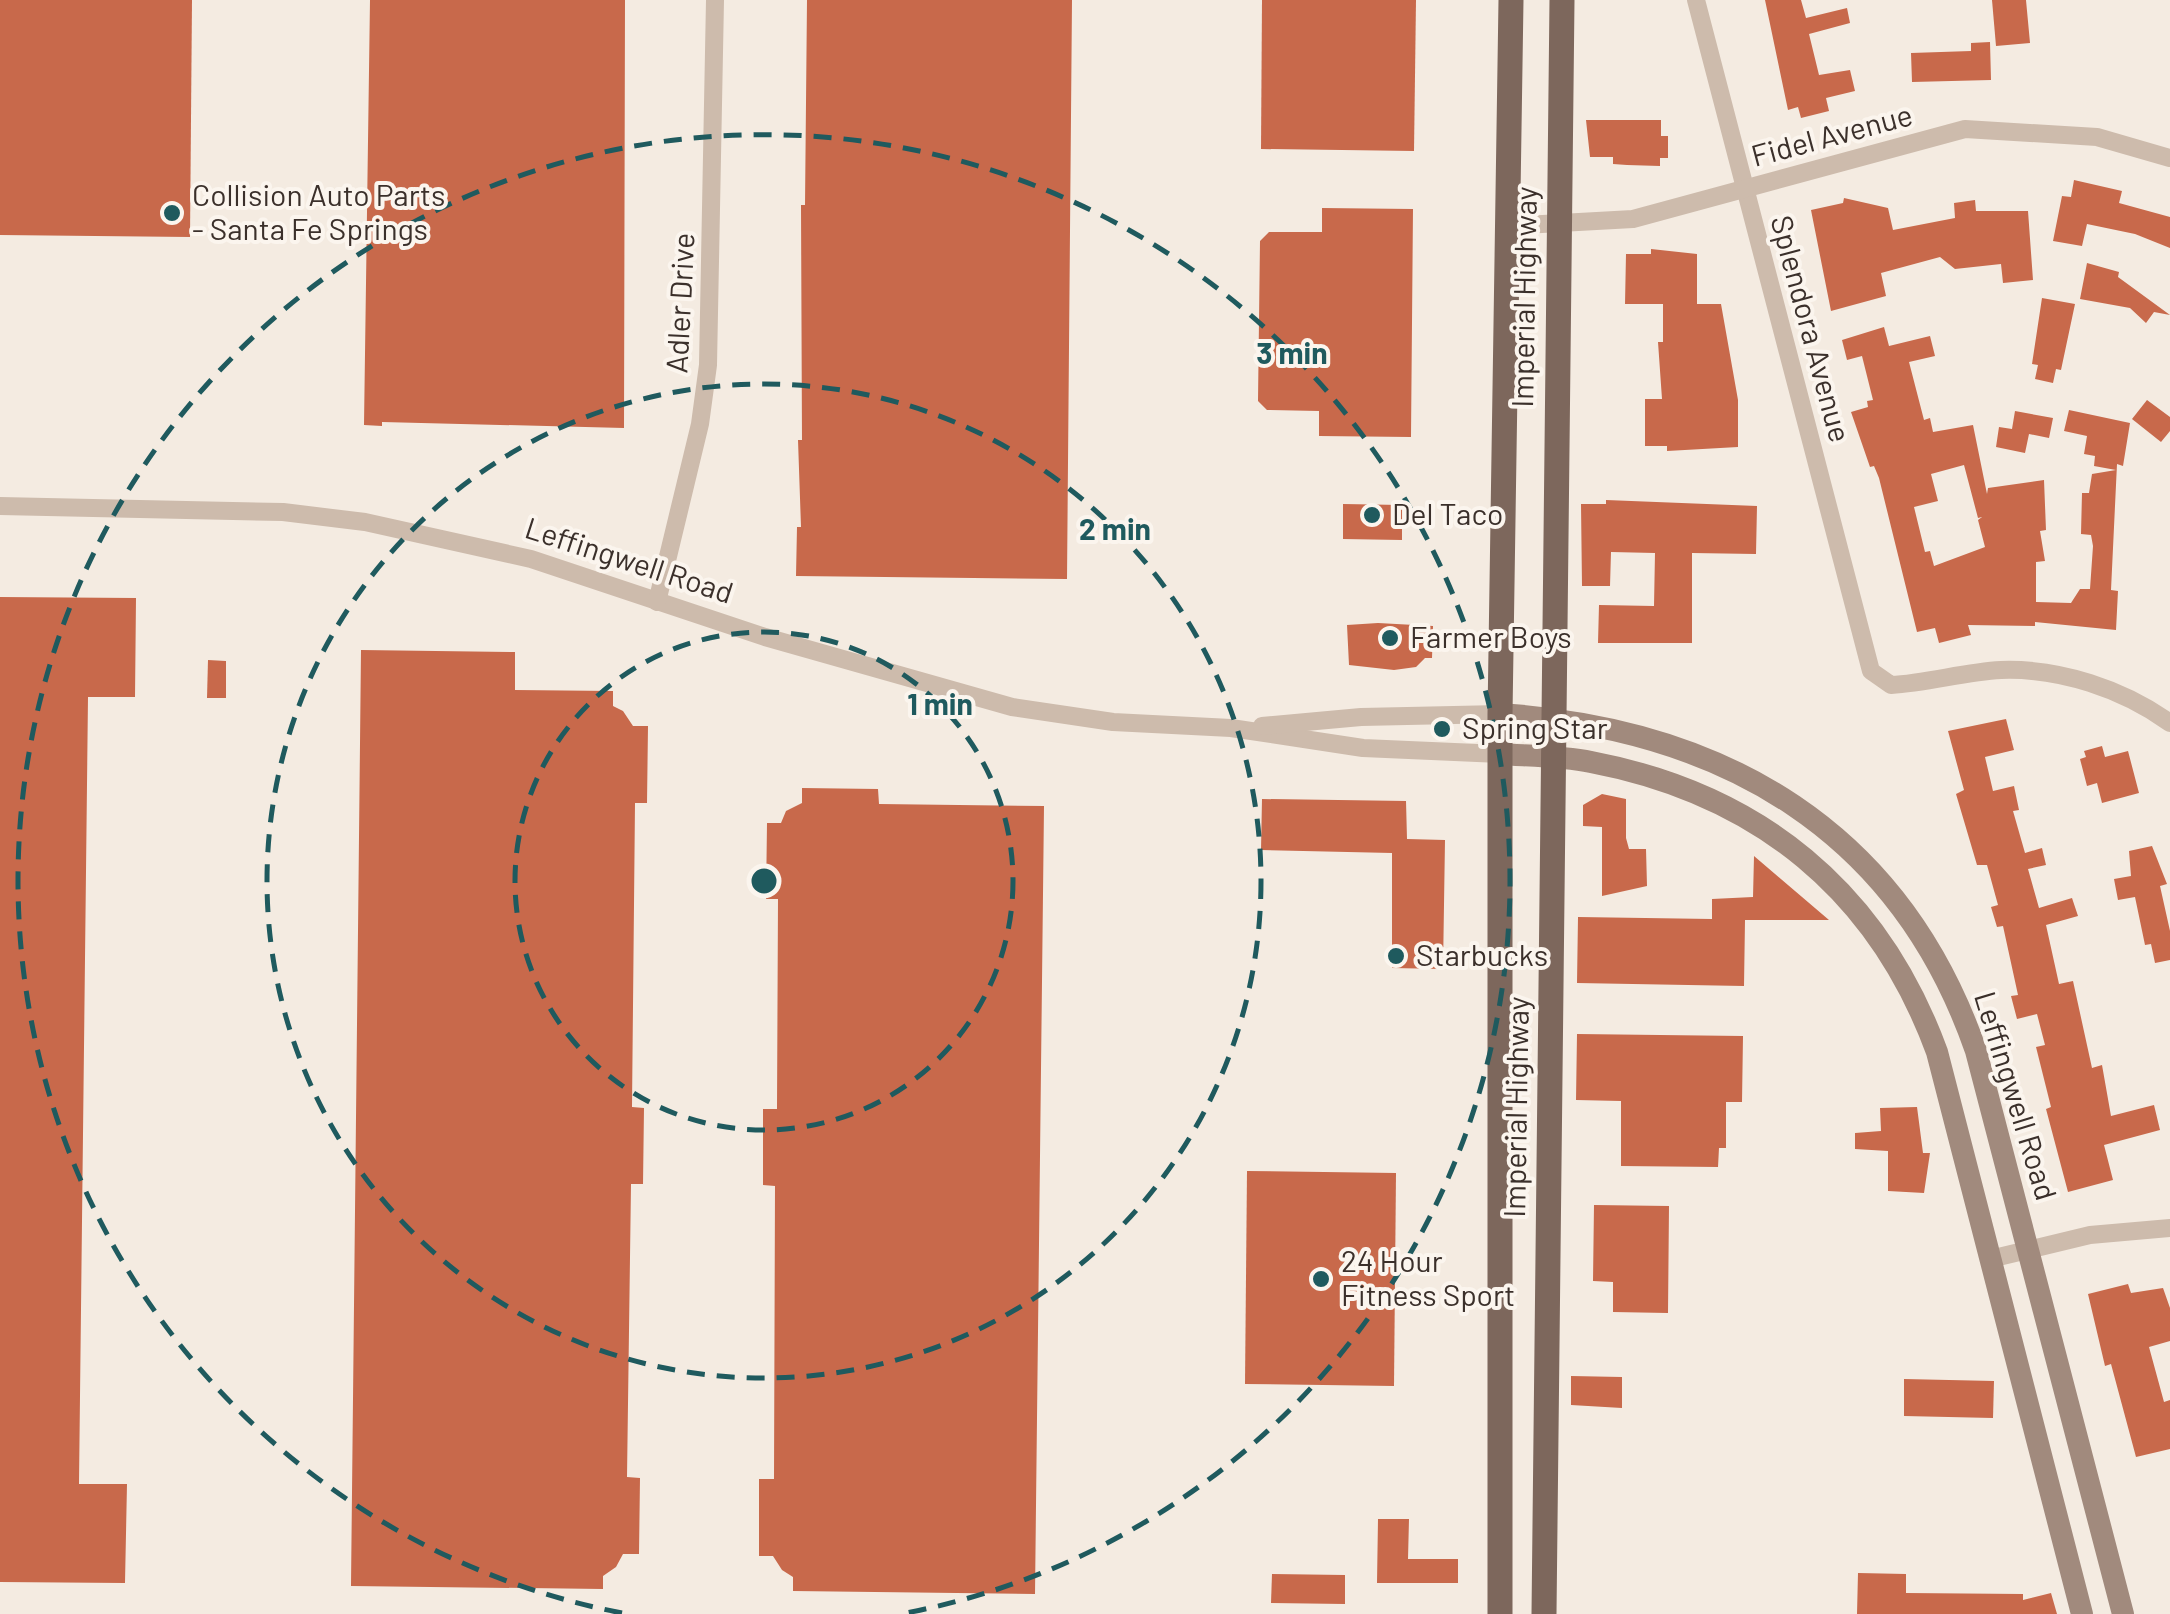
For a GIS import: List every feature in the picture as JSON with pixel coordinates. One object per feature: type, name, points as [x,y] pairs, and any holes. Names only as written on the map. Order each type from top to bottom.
[{"type":"main road","name":"Imperial Highway","points":[[1500,1614],[1500,714],[1511,0]]},
{"type":"main road","name":"Imperial Highway","points":[[1544,1614],[1562,0]]},
{"type":"main road","name":"Leffingwell Road","points":[[1500,714],[1553,717],[1654,739],[1740,772],[1816,818],[1888,889],[1934,954],[1966,1022],[2124,1614]]},
{"type":"main road","name":"Leffingwell Road","points":[[1500,754],[1587,761],[1658,778],[1731,808],[1816,866],[1858,910],[1892,956],[1924,1018],[2082,1614]]},
{"type":"street","name":"Adler Drive","points":[[657,602],[700,424],[708,364],[715,0]]},
{"type":"street","name":"Splendora Avenue","points":[[1696,0],[1871,671],[1892,685],[2000,670],[2053,674],[2136,698],[2170,723]]},
{"type":"street","name":"Fidel Avenue","points":[[1508,226],[1613,224],[1965,129],[2097,137],[2170,158]]},
{"type":"street","name":"Leffingwell Road","points":[[0,506],[283,512],[365,522],[531,559],[942,690],[1012,707],[1113,722],[1231,728],[1362,748],[1500,754]]},
{"type":"street","name":"Leffingwell Road","points":[[1231,728],[1361,717],[1500,714]]},
{"type":"street","points":[[1990,1259],[2090,1235],[2170,1228]]},
{"type":"building","points":[[0,0],[192,0],[190,237],[0,235]]},
{"type":"building","points":[[370,0],[625,0],[624,428],[382,422],[382,426],[364,425]]},
{"type":"building","points":[[807,0],[1072,0],[1067,579],[796,576],[797,527],[801,527],[798,440],[802,440],[801,205],[805,205]]},
{"type":"building","points":[[1262,0],[1416,0],[1414,151],[1261,149]]},
{"type":"building","points":[[1765,0],[1801,0],[1806,18],[1847,8],[1850,23],[1809,34],[1819,75],[1850,70],[1855,91],[1826,98],[1829,111],[1801,118],[1798,107],[1788,110]]},
{"type":"building","points":[[1992,0],[2026,0],[2030,43],[1996,46]]},
{"type":"building","points":[[1990,42],[1991,80],[1912,82],[1911,53],[1971,51],[1971,43]]},
{"type":"building","points":[[1586,120],[1661,120],[1661,136],[1668,136],[1668,158],[1660,158],[1660,166],[1613,164],[1613,157],[1590,157]]},
{"type":"building","points":[[2074,180],[2122,191],[2119,203],[2170,217],[2170,248],[2135,234],[2087,224],[2082,246],[2053,241],[2062,196],[2071,197]]},
{"type":"building","points":[[1844,198],[1888,208],[1893,230],[1955,218],[1954,203],[1975,200],[1976,211],[2028,211],[2033,280],[2003,283],[2001,264],[1955,269],[1940,257],[1881,273],[1886,296],[1831,311],[1811,210],[1843,203]]},
{"type":"building","points":[[1322,208],[1413,209],[1411,437],[1319,436],[1319,411],[1267,410],[1258,401],[1260,241],[1269,232],[1322,232]]},
{"type":"building","points":[[1651,249],[1697,254],[1697,304],[1721,304],[1738,400],[1738,447],[1667,451],[1667,446],[1645,446],[1645,399],[1662,399],[1658,342],[1663,342],[1663,304],[1625,304],[1626,254],[1651,254]]},
{"type":"building","points":[[2087,263],[2119,272],[2118,277],[2170,315],[2154,312],[2146,323],[2130,308],[2080,299]]},
{"type":"building","points":[[2042,298],[2075,304],[2061,370],[2056,369],[2053,383],[2035,379],[2038,365],[2032,364]]},
{"type":"building","points":[[1884,327],[1889,346],[1930,336],[1935,356],[1909,362],[1924,420],[1930,418],[1933,432],[1973,425],[1987,494],[1988,488],[2044,480],[2046,530],[2040,531],[2045,561],[2036,562],[2036,602],[2071,603],[2080,589],[2090,589],[2093,546],[2091,535],[2081,534],[2082,493],[2089,493],[2092,474],[2116,470],[2094,466],[2095,456],[2084,454],[2087,436],[2064,431],[2069,410],[2130,423],[2123,466],[2117,464],[2111,590],[2118,591],[2116,630],[2035,622],[2035,626],[1968,625],[1971,635],[1939,643],[1935,628],[1917,632],[1879,478],[1874,466],[1870,467],[1851,412],[1868,407],[1867,401],[1873,400],[1862,356],[1847,360],[1842,340]],"holes":[[[1964,465],[1978,518],[1982,517],[1978,520],[1985,547],[1934,566],[1930,551],[1925,552],[1914,507],[1938,501],[1931,474]]]},
{"type":"building","points":[[2147,400],[2170,417],[2170,431],[2161,442],[2132,419]]},
{"type":"building","points":[[2015,411],[2053,418],[2049,438],[2029,434],[2025,453],[1996,447],[1999,427],[2012,429]]},
{"type":"building","points":[[1606,500],[1757,506],[1756,554],[1692,553],[1692,643],[1598,643],[1599,605],[1654,606],[1655,553],[1611,552],[1610,586],[1582,586],[1581,504],[1606,504]]},
{"type":"building","name":"Del Taco","points":[[1343,504],[1402,505],[1402,540],[1343,539]]},
{"type":"building","points":[[0,597],[136,598],[135,697],[88,697],[79,1484],[127,1484],[125,1583],[0,1582]]},
{"type":"building","name":"Farmer Boys","points":[[1347,625],[1433,626],[1432,658],[1425,658],[1416,667],[1394,670],[1349,665]]},
{"type":"building","points":[[361,650],[515,652],[515,690],[613,691],[613,706],[623,711],[633,726],[648,726],[647,803],[635,803],[632,1107],[644,1108],[643,1184],[631,1184],[627,1477],[640,1478],[639,1554],[623,1554],[616,1567],[603,1576],[603,1589],[351,1586]]},
{"type":"building","points":[[208,660],[226,661],[226,698],[207,698]]},
{"type":"building","points":[[2006,719],[2014,750],[1985,757],[1993,791],[2014,786],[2019,810],[2013,811],[2025,853],[2042,848],[2046,865],[2028,869],[2039,908],[2072,898],[2078,916],[2046,925],[2059,984],[2073,981],[2092,1068],[2102,1065],[2111,1116],[2154,1105],[2160,1130],[2104,1145],[2113,1180],[2068,1192],[2046,1109],[2051,1107],[2036,1047],[2045,1045],[2037,1014],[2017,1019],[2011,996],[2018,995],[2003,926],[1997,927],[1991,907],[1998,905],[1987,865],[1977,865],[1956,794],[1964,790],[1948,731]]},
{"type":"building","points":[[2102,746],[2105,757],[2128,751],[2139,793],[2102,803],[2097,783],[2087,786],[2080,759],[2086,757],[2084,751]]},
{"type":"building","points":[[802,788],[878,789],[879,804],[1044,806],[1035,1594],[793,1591],[793,1577],[782,1570],[773,1556],[759,1556],[759,1479],[774,1479],[775,1186],[763,1185],[763,1109],[777,1109],[778,899],[766,899],[767,823],[781,823],[786,811],[802,803]]},
{"type":"building","points":[[1602,794],[1626,799],[1626,838],[1629,849],[1646,849],[1647,886],[1602,896],[1602,827],[1583,826],[1583,805]]},
{"type":"building","points":[[1262,799],[1406,801],[1407,839],[1445,840],[1443,969],[1392,968],[1392,853],[1261,850]]},
{"type":"building","points":[[2152,846],[2167,884],[2160,886],[2170,931],[2170,960],[2155,963],[2151,944],[2145,945],[2135,897],[2118,900],[2114,879],[2131,876],[2129,851]]},
{"type":"building","points":[[1754,856],[1829,920],[1745,920],[1744,986],[1577,983],[1578,917],[1712,919],[1712,899],[1753,897]]},
{"type":"building","points":[[1577,1034],[1743,1036],[1742,1102],[1726,1102],[1726,1148],[1719,1148],[1718,1167],[1621,1166],[1621,1101],[1576,1100]]},
{"type":"building","points":[[1917,1107],[1923,1153],[1930,1153],[1924,1193],[1888,1191],[1888,1151],[1855,1149],[1855,1133],[1881,1131],[1880,1108]]},
{"type":"building","name":"24 Hour Fitness Sport","points":[[1247,1171],[1396,1173],[1394,1386],[1245,1384]]},
{"type":"building","points":[[1594,1205],[1669,1206],[1668,1313],[1613,1312],[1613,1282],[1593,1281]]},
{"type":"building","points":[[2128,1284],[2131,1293],[2163,1288],[2170,1308],[2170,1341],[2149,1347],[2164,1402],[2170,1400],[2170,1449],[2136,1457],[2111,1364],[2105,1366],[2088,1294]]},
{"type":"building","points":[[1571,1376],[1622,1377],[1622,1408],[1571,1405]]},
{"type":"building","points":[[1904,1379],[1994,1381],[1993,1418],[1904,1416]]},
{"type":"building","points":[[1378,1519],[1409,1519],[1408,1559],[1458,1559],[1458,1583],[1377,1583]]},
{"type":"building","points":[[1858,1573],[1906,1574],[1906,1593],[2023,1594],[2023,1600],[2051,1593],[2057,1614],[1857,1614]]},
{"type":"building","points":[[1272,1574],[1345,1575],[1345,1604],[1271,1603]]},
{"type":"place","name":"Collision Auto Parts - Santa Fe Springs","points":[[172,213]]},
{"type":"place","name":"Del Taco","points":[[1372,515]]},
{"type":"place","name":"Farmer Boys","points":[[1390,638]]},
{"type":"place","name":"Spring Star","points":[[1442,729]]},
{"type":"place","name":"Starbucks","points":[[1396,956]]},
{"type":"place","name":"24 Hour Fitness Sport","points":[[1321,1279]]}]
